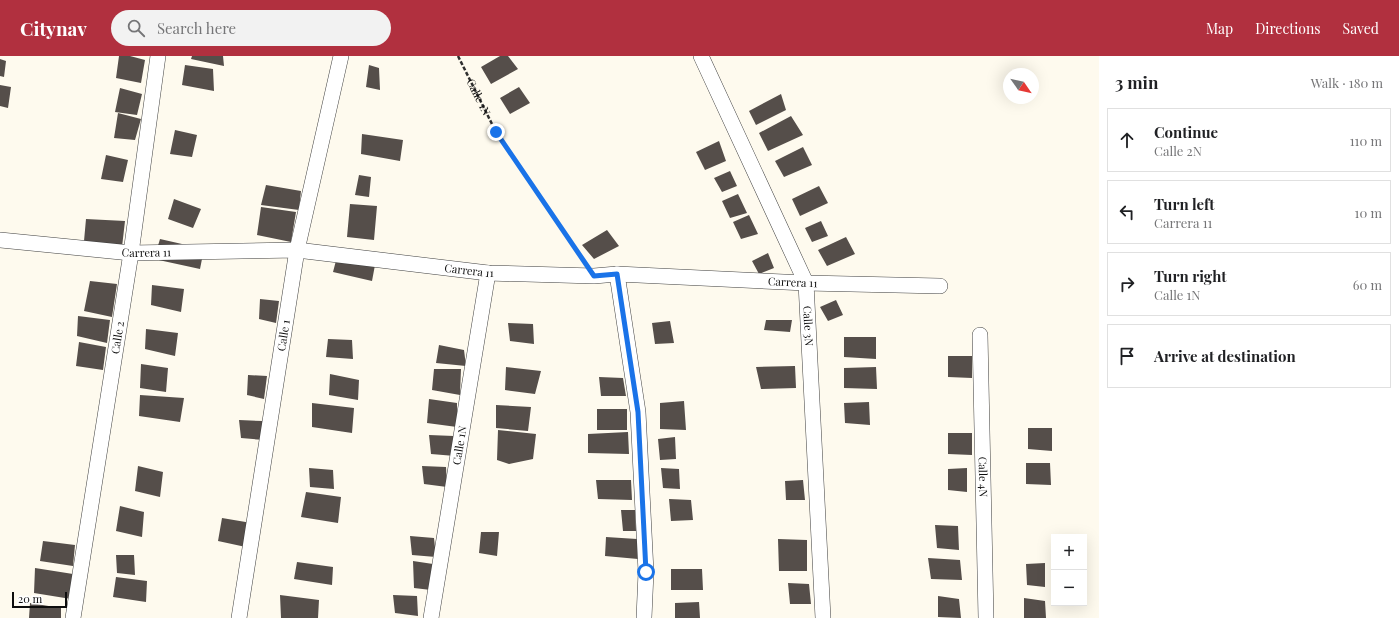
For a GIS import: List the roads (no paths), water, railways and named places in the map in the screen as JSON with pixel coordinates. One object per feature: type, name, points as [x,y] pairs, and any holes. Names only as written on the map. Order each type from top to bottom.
[{"type":"street","name":"Calle 2","points":[[73,618],[131,253],[158,56]]},
{"type":"street","name":"Calle 1","points":[[238,618],[297,250],[341,56]]},
{"type":"street","name":"Calle 3N","points":[[701,56],[806,282],[824,618]]},
{"type":"street","name":"Carrera 11","points":[[0,240],[131,253],[297,250],[488,273],[594,276],[617,274],[940,286]]},
{"type":"street","name":"Calle 1N","points":[[431,618],[488,273]]},
{"type":"street","points":[[617,274],[638,412],[646,572],[644,618]]},
{"type":"street","name":"Calle 4N","points":[[980,335],[986,618]]}]
